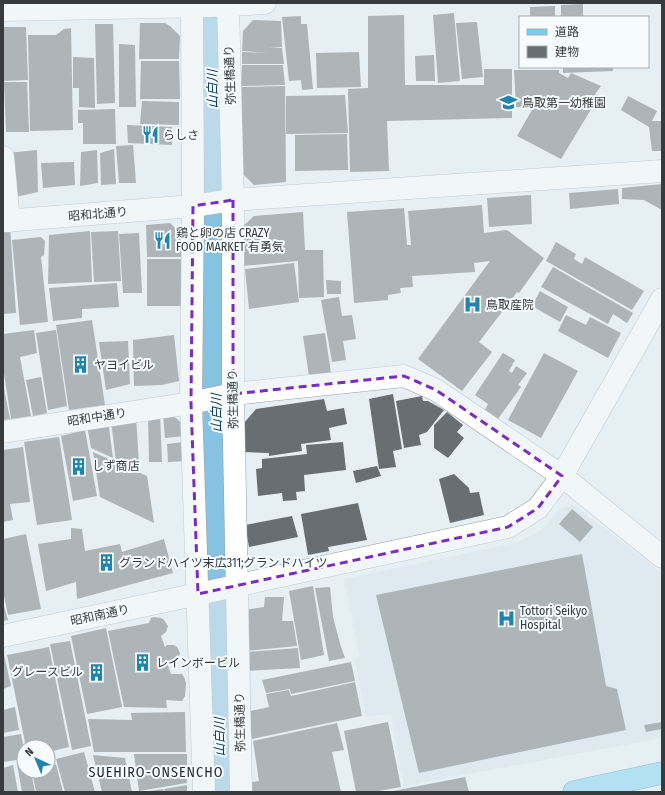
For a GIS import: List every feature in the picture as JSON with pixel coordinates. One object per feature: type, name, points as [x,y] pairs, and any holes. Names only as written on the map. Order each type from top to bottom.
[{"type":"main road","points":[[574,792],[662,773]]},
{"type":"street","points":[[3,10],[265,3]]},
{"type":"street","points":[[204,792],[191,403],[193,206],[211,5]]},
{"type":"street","name":"弥生橋通り","points":[[211,5],[233,200],[233,394],[241,792]]},
{"type":"street","points":[[3,157],[6,221]]},
{"type":"street","name":"昭和北通り","points":[[6,221],[193,206],[233,200],[662,171]]},
{"type":"street","name":"昭和南通り","points":[[3,636],[508,527],[538,508],[562,476],[662,299]]},
{"type":"street","name":"昭和中通り","points":[[3,432],[191,403],[233,394],[404,376],[436,390],[562,476],[662,557]]},
{"type":"highlighted area","points":[[233,200],[233,394],[404,376],[436,390],[562,476],[538,508],[508,527],[198,594],[191,403],[193,206]]},
{"type":"shaded area","name":"Tottori Seikyo Hospital","points":[[574,505],[662,573],[662,738],[404,786],[391,714],[366,717],[354,659],[360,657],[344,579],[519,542],[541,530],[561,508]]},
{"type":"building","points":[[583,4],[583,16],[561,16],[561,5]]},
{"type":"building","points":[[555,6],[555,16],[530,16],[530,7]]},
{"type":"building","points":[[454,13],[460,81],[438,83],[433,15]]},
{"type":"building","points":[[404,15],[405,85],[484,85],[484,69],[512,69],[512,118],[387,121],[389,171],[350,172],[348,89],[368,88],[368,16]]},
{"type":"building","points":[[301,16],[301,24],[307,24],[313,89],[302,90],[301,80],[289,81],[282,17]]},
{"type":"building","points":[[253,20],[281,21],[282,47],[269,47],[282,48],[284,64],[242,64],[242,52],[269,53],[242,51],[243,31]]},
{"type":"building","points":[[477,22],[483,77],[462,79],[456,23]]},
{"type":"building","points":[[140,23],[165,23],[170,26],[180,36],[179,59],[139,59]]},
{"type":"building","points":[[95,24],[113,24],[115,103],[97,104]]},
{"type":"building","points":[[3,27],[26,27],[28,80],[3,81]]},
{"type":"building","points":[[71,28],[73,130],[30,131],[28,35],[56,35],[64,29]]},
{"type":"building","points":[[119,44],[135,45],[136,107],[119,107]]},
{"type":"building","points":[[359,52],[361,87],[317,88],[316,53]]},
{"type":"building","points":[[434,55],[435,81],[416,81],[415,56]]},
{"type":"building","points":[[73,57],[94,58],[95,108],[79,107],[79,88],[73,88]]},
{"type":"building","points":[[141,61],[179,61],[180,99],[140,99]]},
{"type":"building","points":[[242,65],[283,65],[285,85],[241,86]]},
{"type":"building","points":[[563,68],[613,68],[613,71],[563,73]]},
{"type":"building","points":[[514,70],[559,70],[559,73],[568,78],[571,73],[601,86],[595,94],[599,96],[561,159],[517,136],[533,108],[516,107]]},
{"type":"building","points":[[4,82],[27,82],[29,132],[6,132]]},
{"type":"building","points":[[285,86],[286,182],[254,185],[241,172],[241,87]]},
{"type":"building","points":[[345,95],[348,133],[286,134],[286,96]]},
{"type":"building","points":[[628,96],[657,111],[652,121],[662,121],[662,151],[652,151],[649,127],[621,110]]},
{"type":"building","points":[[142,101],[179,102],[179,125],[140,124]]},
{"type":"building","points":[[115,109],[116,144],[83,144],[83,123],[78,123],[78,110]]},
{"type":"building","name":"らしさ","points":[[127,125],[172,127],[172,145],[128,143]]},
{"type":"building","points":[[347,134],[348,170],[295,171],[295,135]]},
{"type":"building","points":[[133,145],[136,183],[119,183],[116,146]]},
{"type":"building","points":[[114,149],[116,184],[101,185],[100,153]]},
{"type":"building","points":[[37,150],[38,192],[11,198],[7,153]]},
{"type":"building","points":[[97,150],[98,183],[80,186],[81,152]]},
{"type":"building","points":[[74,162],[75,185],[43,188],[41,163]]},
{"type":"building","points":[[662,184],[662,210],[644,200],[622,199],[622,188]]},
{"type":"building","points":[[618,189],[619,204],[570,209],[569,193]]},
{"type":"building","points":[[531,195],[532,224],[489,227],[487,198]]},
{"type":"building","points":[[482,205],[484,233],[507,230],[544,258],[519,293],[517,292],[479,342],[492,352],[462,391],[418,359],[490,261],[474,263],[475,272],[412,276],[413,287],[400,288],[401,293],[388,295],[388,300],[354,303],[347,212],[404,208],[407,245],[411,245],[408,211]]},
{"type":"building","points":[[303,212],[305,250],[323,250],[324,297],[299,298],[298,261],[242,266],[241,228],[254,216]]},
{"type":"building","points":[[170,223],[183,235],[183,257],[147,257],[146,225]]},
{"type":"building","points":[[10,226],[16,313],[3,314],[3,227]]},
{"type":"building","points":[[90,231],[92,282],[48,284],[49,235]]},
{"type":"building","points":[[118,231],[121,281],[94,282],[91,232]]},
{"type":"building","points":[[139,233],[142,293],[123,293],[119,234]]},
{"type":"building","points":[[41,237],[45,241],[44,255],[41,257],[48,322],[20,325],[12,240]]},
{"type":"building","points":[[556,242],[576,254],[574,259],[582,264],[585,257],[644,291],[632,310],[546,261]]},
{"type":"building","points":[[147,259],[182,259],[184,306],[147,306]]},
{"type":"building","points":[[294,263],[299,302],[249,309],[245,269]]},
{"type":"building","points":[[553,267],[633,313],[627,323],[613,314],[608,324],[541,287]]},
{"type":"building","points":[[326,280],[341,281],[341,294],[327,294]]},
{"type":"building","points":[[117,283],[119,307],[82,309],[82,318],[53,321],[49,288]]},
{"type":"building","points":[[540,291],[568,307],[560,322],[532,306]]},
{"type":"building","points":[[339,297],[342,316],[352,315],[356,339],[343,341],[346,360],[332,362],[321,300]]},
{"type":"building","points":[[566,315],[586,325],[590,317],[621,333],[608,358],[558,331]]},
{"type":"building","name":"ヤヨイビル","points":[[92,320],[105,405],[69,410],[56,325]]},
{"type":"building","points":[[34,330],[37,353],[20,357],[31,416],[11,419],[3,367],[3,334]]},
{"type":"building","points":[[56,330],[67,406],[48,410],[36,333]]},
{"type":"building","points":[[325,333],[331,373],[309,376],[303,336]]},
{"type":"building","points":[[174,335],[179,381],[162,385],[134,386],[133,340]]},
{"type":"building","points":[[128,341],[130,384],[106,390],[99,342]]},
{"type":"building","points":[[503,353],[515,360],[509,371],[512,373],[516,366],[527,373],[518,385],[521,387],[498,419],[485,410],[488,404],[475,395]]},
{"type":"building","points":[[544,353],[578,371],[541,438],[508,420]]},
{"type":"building","points":[[41,377],[47,413],[33,416],[26,380]]},
{"type":"building","points":[[3,383],[10,419],[3,420]]},
{"type":"building","points":[[393,394],[402,449],[393,451],[396,467],[379,469],[369,399]]},
{"type":"building","points":[[422,396],[423,401],[428,401],[444,410],[427,432],[419,435],[421,445],[404,448],[396,401]]},
{"type":"building","points":[[324,399],[327,411],[344,408],[347,424],[329,428],[331,440],[301,444],[302,451],[269,456],[269,453],[244,452],[244,423],[256,409]]},
{"type":"building","points":[[447,412],[463,425],[457,432],[464,438],[448,458],[434,448],[434,425]]},
{"type":"building","points":[[170,413],[184,425],[186,436],[165,438],[163,414]]},
{"type":"building","points":[[160,414],[162,462],[149,462],[148,415]]},
{"type":"building","points":[[136,416],[139,464],[116,462],[111,420]]},
{"type":"building","points":[[108,420],[113,458],[91,448],[87,425]]},
{"type":"building","name":"しず商店","points":[[85,430],[97,496],[73,501],[61,436]]},
{"type":"building","points":[[59,437],[72,520],[37,525],[24,442]]},
{"type":"building","points":[[184,442],[186,461],[168,462],[167,444]]},
{"type":"building","points":[[343,442],[346,470],[304,475],[305,491],[296,492],[297,500],[283,501],[282,493],[258,496],[256,469],[262,468],[262,459],[307,454],[306,445]]},
{"type":"building","points":[[23,447],[30,502],[10,504],[13,520],[3,522],[3,450]]},
{"type":"building","points":[[93,452],[147,476],[154,523],[100,497]]},
{"type":"building","points":[[377,466],[381,476],[356,483],[353,471]]},
{"type":"building","points":[[454,474],[469,488],[470,493],[479,492],[484,515],[450,523],[439,479]]},
{"type":"building","points":[[358,503],[367,540],[328,547],[329,551],[308,555],[301,514]]},
{"type":"building","points":[[572,509],[593,527],[580,542],[559,524]]},
{"type":"building","points":[[292,516],[298,537],[249,547],[245,525]]},
{"type":"building","name":"グランドハイツ末広311;グランドハイツ","points":[[71,528],[82,529],[85,551],[120,544],[122,552],[164,539],[173,573],[77,599],[76,582],[46,591],[38,544],[71,539]]},
{"type":"building","points":[[26,534],[41,609],[8,615],[3,591],[3,539]]},
{"type":"building","points":[[582,554],[606,686],[617,689],[626,730],[419,773],[376,595]]},
{"type":"building","points":[[313,586],[324,655],[301,660],[289,591]]},
{"type":"building","points":[[330,587],[333,617],[345,658],[329,661],[315,588]]},
{"type":"building","points":[[265,597],[284,597],[282,621],[293,621],[297,646],[245,651],[245,610],[264,607]]},
{"type":"building","points":[[3,603],[8,620],[3,621]]},
{"type":"building","name":"レインボービル","points":[[151,618],[161,618],[168,626],[166,632],[161,636],[165,647],[167,645],[174,645],[180,653],[179,656],[172,662],[167,663],[171,674],[182,674],[184,677],[186,683],[185,696],[182,701],[166,700],[167,708],[124,707],[108,631],[149,623]]},
{"type":"building","name":"グレースビル","points":[[106,628],[122,707],[87,714],[71,636]]},
{"type":"building","points":[[70,641],[91,746],[72,750],[50,644]]},
{"type":"building","points":[[49,647],[69,747],[56,750],[56,739],[24,739],[7,655]]},
{"type":"building","points":[[298,648],[300,668],[246,671],[246,652]]},
{"type":"building","points":[[3,650],[11,686],[3,689]]},
{"type":"building","points":[[351,662],[355,681],[291,694],[290,689],[266,693],[262,680]]},
{"type":"building","points":[[355,682],[362,716],[252,739],[246,712],[269,707],[266,694],[289,690],[291,696]]},
{"type":"building","points":[[15,707],[19,730],[3,733],[3,710]]},
{"type":"building","points":[[185,712],[186,752],[94,752],[88,719],[132,720],[131,713]]},
{"type":"building","points":[[388,722],[401,787],[373,792],[356,792],[344,731]]},
{"type":"building","points":[[662,722],[662,729],[646,732],[644,725]]},
{"type":"building","points":[[337,723],[344,750],[332,752],[341,792],[249,792],[247,783],[259,781],[253,741]]},
{"type":"building","points":[[21,734],[22,739],[16,739],[16,760],[3,762],[3,737]]},
{"type":"building","points":[[84,752],[95,792],[65,792],[56,759]]},
{"type":"building","points":[[134,754],[187,754],[187,783],[139,791]]},
{"type":"building","points":[[93,755],[125,758],[132,792],[102,792]]},
{"type":"building","points":[[56,764],[63,792],[36,792],[34,779],[56,779]]},
{"type":"building","points":[[13,765],[18,792],[3,792],[3,768]]},
{"type":"building","points":[[465,777],[469,792],[393,792],[393,791]]},
{"type":"building","points":[[20,779],[33,779],[35,792],[22,792]]},
{"type":"building","points":[[187,785],[187,792],[165,792],[164,789]]},
{"type":"building","points":[[163,789],[164,792],[150,792],[150,791]]},
{"type":"waterway","name":"山白川","points":[[211,35],[220,792]]},
{"type":"place","name":"鳥取第一幼稚園","points":[[509,103]]},
{"type":"place","name":"らしさ","points":[[150,135]]},
{"type":"place","name":"鶏と卵の店 CRAZY FOOD MARKET 有勇気","points":[[163,240]]},
{"type":"place","name":"鳥取産院","points":[[473,305]]},
{"type":"place","name":"ヤヨイビル","points":[[81,365]]},
{"type":"place","name":"しず商店","points":[[79,466]]},
{"type":"place","name":"グランドハイツ末広311;グランドハイツ","points":[[106,563]]},
{"type":"place","name":"Tottori Seikyo Hospital","points":[[507,618]]},
{"type":"place","name":"レインボービル","points":[[143,663]]},
{"type":"place","name":"グレースビル","points":[[96,672]]},
{"type":"district","name":"SUEHIRO-ONSENCHO","points":[[156,772]]}]
